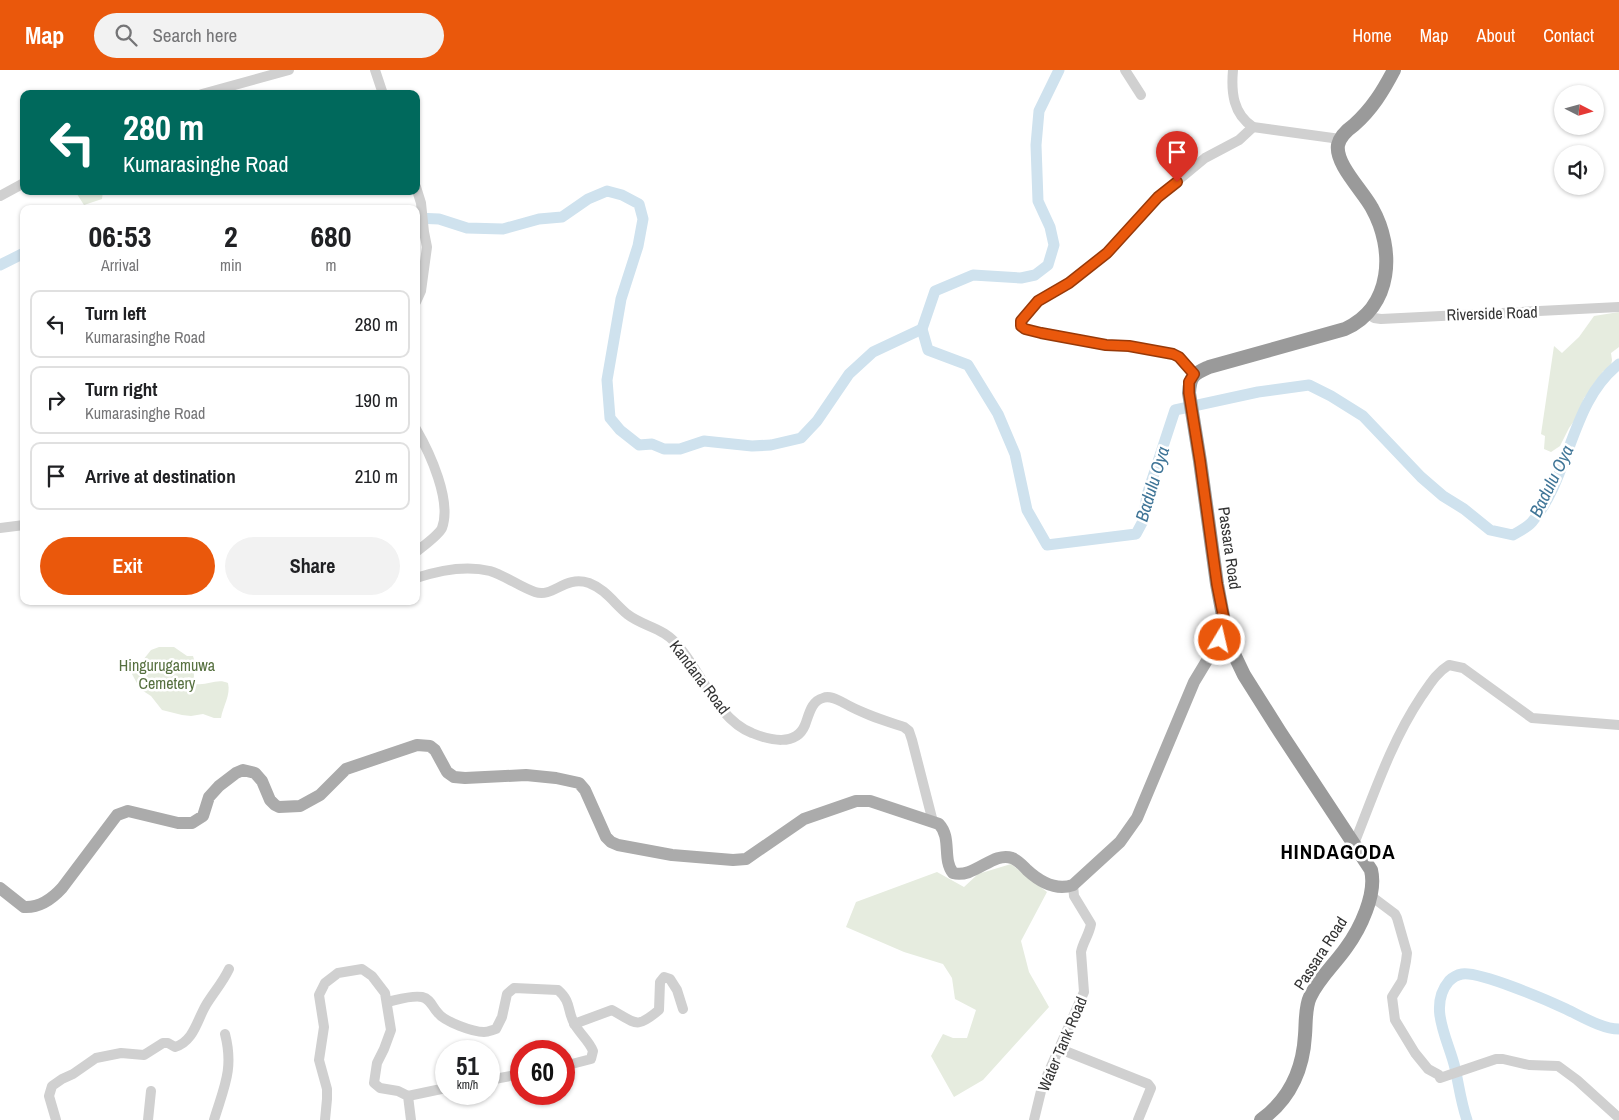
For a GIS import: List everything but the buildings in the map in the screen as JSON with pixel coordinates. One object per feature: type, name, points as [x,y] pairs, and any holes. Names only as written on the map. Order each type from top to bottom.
[{"type":"highway","points":[[1194,374],[1209,367],[1337,332],[1356,323],[1378,300],[1383,289],[1386,269],[1384,242],[1374,210],[1340,158],[1338,146],[1340,139],[1373,106],[1394,70]]},
{"type":"highway","name":"Passara Road","points":[[1194,374],[1189,382],[1189,393],[1217,584],[1232,652],[1244,675],[1280,732],[1371,870],[1373,883],[1371,896],[1357,930],[1350,942],[1319,981],[1308,1000],[1303,1057],[1299,1069],[1277,1108],[1261,1120]]},
{"type":"main road","points":[[0,888],[24,907],[46,902],[54,897],[62,888],[117,815],[128,811],[178,823],[192,823],[203,816],[208,797],[219,786],[243,770],[255,772],[262,781],[270,800],[275,805],[280,807],[300,806],[320,795],[346,769],[424,744],[435,750],[447,772],[454,777],[526,775],[556,778],[579,783],[585,790],[606,836],[611,842],[618,845],[672,855],[733,860],[746,859],[804,820],[856,802],[870,801],[939,824],[946,834],[949,865],[953,873],[962,874],[998,859],[1008,858],[1016,861],[1044,882],[1060,887],[1073,885],[1120,842],[1137,818],[1194,682],[1226,629]]},
{"type":"street","points":[[216,90],[289,70]]},
{"type":"street","points":[[376,70],[382,90]]},
{"type":"street","points":[[1125,70],[1141,95]]},
{"type":"street","points":[[1232,70],[1232,88],[1236,107],[1244,121],[1253,127],[1271,131],[1340,139]]},
{"type":"street","points":[[1194,374],[1179,357],[1173,354],[1129,346],[1106,345],[1041,333],[1025,329],[1021,326],[1021,321],[1038,301],[1069,283],[1107,253],[1158,197],[1205,158],[1239,140],[1253,127]]},
{"type":"street","points":[[0,196],[20,185]]},
{"type":"street","points":[[418,195],[428,247],[420,293]]},
{"type":"street","name":"Riverside Road","points":[[1367,313],[1374,318],[1381,319],[1619,307]]},
{"type":"street","points":[[420,438],[438,478],[443,496],[444,517],[441,530],[420,548]]},
{"type":"street","points":[[0,528],[20,526]]},
{"type":"street","name":"Kandana Road","points":[[420,577],[456,568],[490,571],[536,592],[547,593],[564,583],[575,581],[588,583],[603,590],[628,614],[665,632],[680,647],[716,701],[736,725],[752,733],[775,740],[787,740],[797,736],[804,727],[811,708],[824,697],[833,698],[863,713],[904,727],[909,731],[912,740],[933,822]]},
{"type":"street","points":[[1354,844],[1390,753],[1410,714],[1437,672],[1448,665],[1463,668],[1532,718],[1619,725]]},
{"type":"street","name":"Water Tank Road","points":[[1034,1120],[1042,1087],[1084,992],[1080,952],[1089,935],[1091,924],[1074,896],[1073,885]]},
{"type":"street","points":[[1371,896],[1395,914],[1406,953],[1402,981],[1392,996],[1395,1020],[1428,1069],[1439,1075],[1440,1078],[1496,1059],[1529,1065],[1558,1066],[1578,1080],[1619,1118]]},
{"type":"street","points":[[56,1120],[49,1096],[52,1086],[96,1058],[121,1053],[144,1055],[163,1043],[168,1043],[175,1047],[182,1045],[194,1032],[206,1005],[222,984],[229,969]]},
{"type":"street","points":[[325,1120],[327,1089],[320,1060],[324,1027],[319,995],[325,983],[338,973],[362,969],[372,976],[385,992],[391,1030],[377,1063],[374,1083],[380,1088],[398,1091],[408,1096],[435,1090]]},
{"type":"street","points":[[574,1024],[612,1010],[635,1022],[644,1022],[660,1010],[660,982],[664,977],[670,979],[677,990],[683,1009]]},
{"type":"street","points":[[387,1002],[422,997],[430,1001],[438,1014],[445,1019],[466,1028],[484,1032],[496,1029],[502,1017],[507,994],[514,988],[558,990],[566,997],[574,1024],[589,1041],[593,1051],[591,1059],[575,1063]]},
{"type":"street","points":[[214,1120],[229,1071],[230,1052],[225,1034]]},
{"type":"street","points":[[1060,1049],[1148,1084],[1151,1088],[1138,1120]]},
{"type":"street","points":[[148,1120],[151,1091]]},
{"type":"street","points":[[408,1096],[411,1120]]},
{"type":"green space","points":[[78,195],[102,195],[102,199],[84,205]]},
{"type":"green space","points":[[1619,312],[1619,347],[1611,353],[1610,371],[1603,371],[1601,378],[1584,398],[1577,417],[1560,446],[1551,452],[1544,449],[1545,436],[1541,434],[1554,346],[1562,353],[1579,337],[1594,316]]},
{"type":"green space","name":"Hingurugamuwa Cemetery","points":[[159,647],[174,647],[187,656],[193,656],[196,684],[220,681],[228,683],[228,696],[221,718],[214,718],[203,714],[182,715],[162,710],[151,696],[140,689],[132,674],[151,650]]},
{"type":"green space","points":[[1011,864],[1047,892],[1021,941],[1029,972],[1049,1007],[983,1080],[954,1097],[931,1056],[943,1034],[953,1038],[967,1038],[976,1010],[955,999],[952,978],[943,964],[904,952],[846,927],[856,902],[937,872],[964,887],[978,874]]},
{"type":"waterway","name":"Badulu Oya","points":[[1059,70],[1039,111],[1036,145],[1038,201],[1050,227],[1054,245],[1048,265],[1035,275],[1021,278],[973,275],[935,291],[922,329],[928,350],[968,365],[998,414],[1015,454],[1027,510],[1047,545],[1136,534],[1143,521],[1147,495],[1175,410],[1258,392],[1309,385],[1363,416],[1421,477],[1443,496],[1464,509],[1490,530],[1513,535],[1530,524],[1545,504],[1590,398],[1603,380],[1619,364]]},
{"type":"waterway","points":[[420,218],[439,219],[467,228],[503,229],[539,219],[562,217],[588,199],[607,191],[622,195],[639,204],[643,219],[638,246],[621,299],[607,380],[610,418],[620,430],[639,445],[652,444],[664,449],[680,449],[704,441],[752,446],[771,445],[801,438],[817,421],[849,374],[873,352],[922,329]]},
{"type":"waterway","points":[[0,265],[20,255]]},
{"type":"waterway","points":[[1467,1120],[1440,1013],[1443,991],[1449,981],[1455,976],[1471,974],[1497,981],[1544,999],[1599,1025],[1619,1029]]},
{"type":"district","name":"HINDAGODA","points":[[1338,851]]},
{"type":"route","points":[[1177,182],[1158,197],[1107,253],[1069,283],[1038,301],[1021,321],[1021,326],[1025,329],[1041,333],[1106,345],[1129,346],[1173,354],[1179,357],[1194,374],[1189,382],[1189,393],[1207,505],[1217,584],[1226,629],[1220,640]]}]
